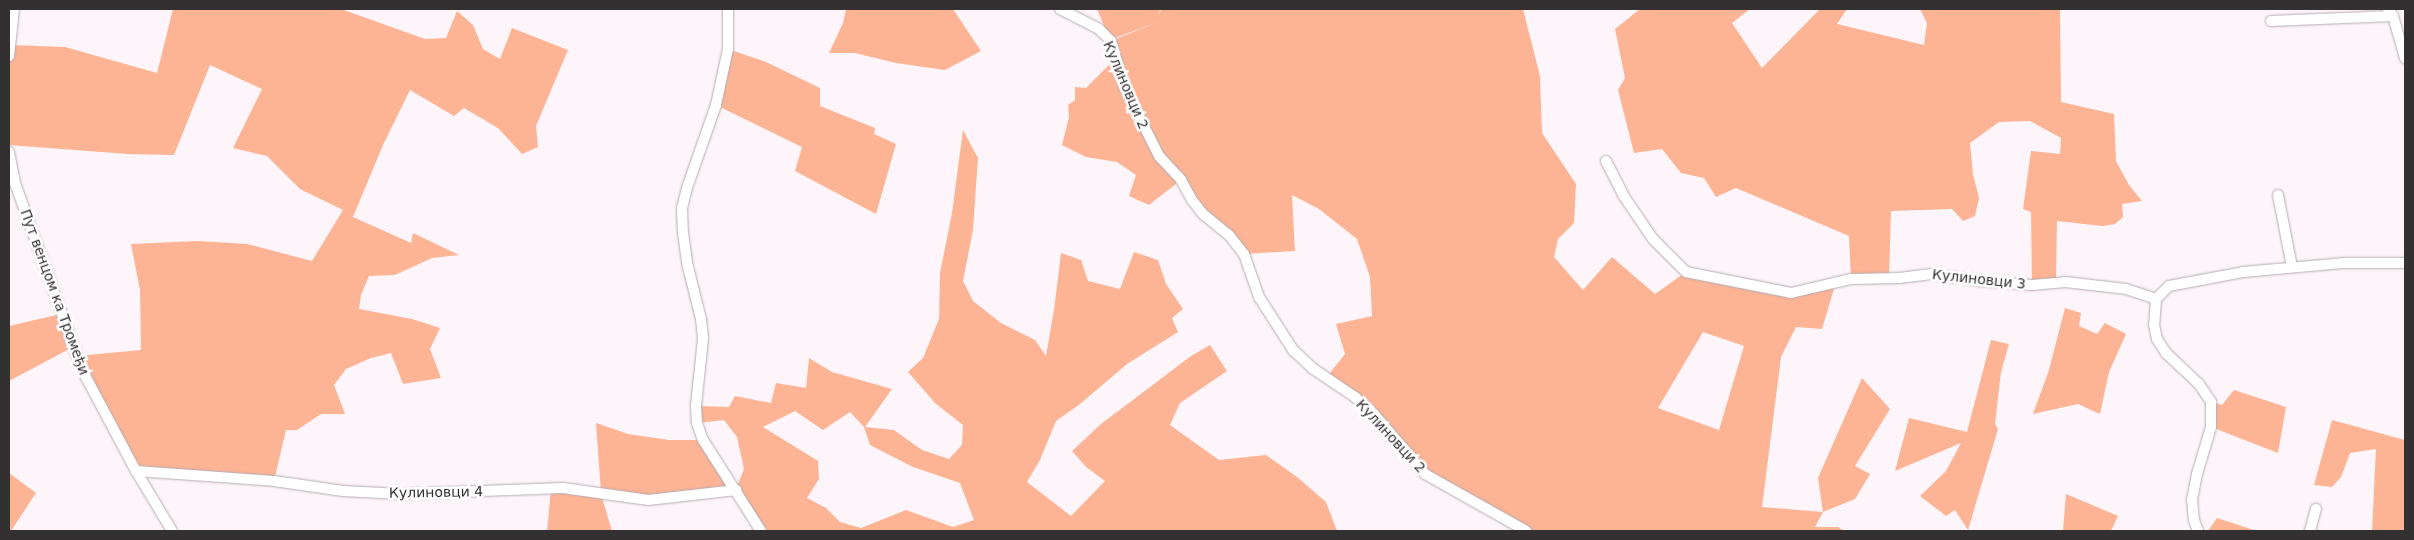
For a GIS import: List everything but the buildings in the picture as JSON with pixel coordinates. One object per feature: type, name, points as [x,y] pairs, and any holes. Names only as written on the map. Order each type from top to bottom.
[{"type":"street","points":[[9,56],[14,9]]},
{"type":"street","points":[[728,9],[728,49],[716,105],[687,188],[682,208],[683,233],[688,267],[701,319],[703,339],[696,406],[697,422],[703,440],[761,531]]},
{"type":"street","name":"Кулиновци 2","points":[[1060,9],[1099,29],[1111,41],[1124,86],[1159,156],[1181,180],[1192,200],[1203,214],[1230,235],[1244,254],[1259,297],[1293,350],[1312,368],[1355,397],[1374,414],[1425,474],[1526,531]]},
{"type":"street","points":[[2271,21],[2390,12],[2405,58]]},
{"type":"street","name":"Пут венцом ка Тромеђи","points":[[9,152],[15,183],[73,347],[87,379],[136,471],[172,531]]},
{"type":"street","name":"Кулиновци 3","points":[[1606,161],[1623,194],[1653,239],[1686,272],[1791,293],[1850,278],[1899,278],[1930,274],[2032,285],[2073,283],[2126,289],[2156,299]]},
{"type":"street","points":[[2278,195],[2292,267]]},
{"type":"street","points":[[2198,531],[2194,520],[2192,499],[2197,474],[2211,427],[2211,402],[2199,384],[2166,353],[2157,339],[2154,325],[2156,299],[2169,286],[2186,281],[2292,267],[2358,262],[2405,263]]},
{"type":"street","name":"Кулиновци 4","points":[[136,471],[274,481],[343,491],[401,494],[563,488],[648,500],[736,490]]},
{"type":"street","points":[[2310,531],[2316,509]]},
{"type":"shaded area","points":[[173,9],[341,9],[425,39],[446,38],[457,11],[473,25],[483,49],[500,59],[512,28],[568,50],[536,126],[538,147],[522,154],[498,128],[464,108],[454,116],[410,90],[383,145],[353,217],[411,243],[413,233],[459,255],[432,258],[395,275],[369,276],[361,295],[359,309],[412,319],[440,328],[430,349],[441,378],[403,384],[391,353],[371,358],[346,369],[334,385],[345,414],[321,414],[297,430],[286,430],[274,481],[136,471],[77,356],[141,350],[140,290],[131,244],[198,241],[247,244],[312,261],[343,210],[300,189],[267,156],[233,148],[262,89],[210,65],[174,155],[128,154],[9,145],[10,45],[65,47],[157,73]]},
{"type":"shaded area","points":[[846,9],[953,9],[981,51],[945,70],[896,63],[855,53],[829,53],[843,23]]},
{"type":"shaded area","points":[[1097,9],[1160,9],[1159,15],[1161,9],[1523,9],[1540,76],[1542,133],[1576,184],[1574,223],[1558,239],[1554,257],[1583,290],[1612,257],[1655,294],[1686,272],[1791,293],[1836,282],[1822,329],[1796,327],[1781,357],[1762,507],[1823,512],[1815,527],[1838,527],[1844,531],[1526,531],[1425,474],[1374,414],[1326,378],[1345,354],[1336,324],[1372,316],[1370,277],[1357,239],[1319,209],[1292,195],[1295,251],[1244,254],[1203,214],[1181,180],[1149,205],[1129,196],[1136,175],[1117,162],[1086,157],[1062,145],[1069,117],[1068,105],[1075,100],[1075,87],[1086,88],[1115,59],[1111,41],[1158,22],[1110,40]],"holes":[[[1703,332],[1744,346],[1719,430],[1658,408]]]},
{"type":"shaded area","points":[[1640,9],[1750,9],[1732,23],[1762,68],[1820,9],[1847,9],[1837,24],[1924,45],[1927,23],[1920,9],[2060,9],[2061,102],[2114,114],[2116,161],[2129,185],[2142,201],[2122,204],[2123,217],[2115,224],[2103,226],[2057,221],[2056,283],[2032,285],[2031,212],[2023,209],[2031,151],[2060,154],[2061,138],[2030,121],[1999,122],[1970,143],[1973,174],[1979,198],[1975,216],[1963,221],[1952,209],[1891,211],[1889,278],[1851,279],[1849,236],[1736,188],[1716,197],[1704,178],[1681,173],[1662,149],[1634,153],[1618,90],[1625,78],[1615,29]]},
{"type":"shaded area","points":[[728,49],[766,62],[820,88],[820,106],[875,128],[874,134],[896,144],[876,214],[795,171],[802,147],[716,105]]},
{"type":"shaded area","points":[[963,130],[978,158],[973,230],[963,281],[973,301],[1001,323],[1035,340],[1046,356],[1061,253],[1081,260],[1088,281],[1120,289],[1134,252],[1158,260],[1166,284],[1183,309],[1172,318],[1178,332],[1127,364],[1080,404],[1056,421],[1040,460],[1027,482],[1071,516],[1105,481],[1086,467],[1072,451],[1101,424],[1191,356],[1210,345],[1227,371],[1180,403],[1170,425],[1219,460],[1266,455],[1297,477],[1326,502],[1337,531],[761,531],[735,490],[648,500],[601,494],[612,531],[547,531],[551,489],[601,493],[596,423],[628,434],[669,440],[703,440],[736,489],[744,469],[737,437],[724,420],[697,423],[696,406],[729,407],[735,396],[771,403],[776,383],[806,388],[809,358],[832,372],[892,389],[865,427],[894,430],[922,450],[949,459],[962,445],[963,425],[935,403],[908,372],[923,358],[939,319],[940,273],[952,213]],"holes":[[[795,411],[823,430],[850,412],[864,427],[870,445],[913,467],[960,483],[974,520],[953,527],[906,510],[861,528],[840,522],[826,508],[807,498],[819,479],[818,461],[763,427]]]},
{"type":"shaded area","points":[[2065,308],[2081,313],[2079,326],[2097,334],[2105,323],[2126,334],[2109,372],[2100,414],[2078,404],[2033,414],[2049,370]]},
{"type":"shaded area","points":[[61,314],[73,347],[9,381],[9,326]]},
{"type":"shaded area","points":[[1991,340],[2009,344],[2001,372],[1995,424],[1998,429],[1968,530],[1955,510],[1946,516],[1920,496],[1946,471],[1961,443],[1895,471],[1909,418],[1967,432]]},
{"type":"shaded area","points":[[1862,378],[1890,409],[1855,466],[1870,474],[1855,499],[1823,512],[1818,478]]},
{"type":"shaded area","points":[[2234,390],[2286,407],[2278,453],[2211,427],[2211,402],[2222,405]]},
{"type":"shaded area","points":[[2332,420],[2405,440],[2405,531],[2372,531],[2376,449],[2350,453],[2341,477],[2332,487],[2314,485]]},
{"type":"shaded area","points":[[9,473],[36,493],[11,531],[9,531]]},
{"type":"shaded area","points":[[2066,494],[2118,516],[2111,531],[2063,531]]},
{"type":"shaded area","points":[[2217,518],[2257,531],[2208,531]]}]
